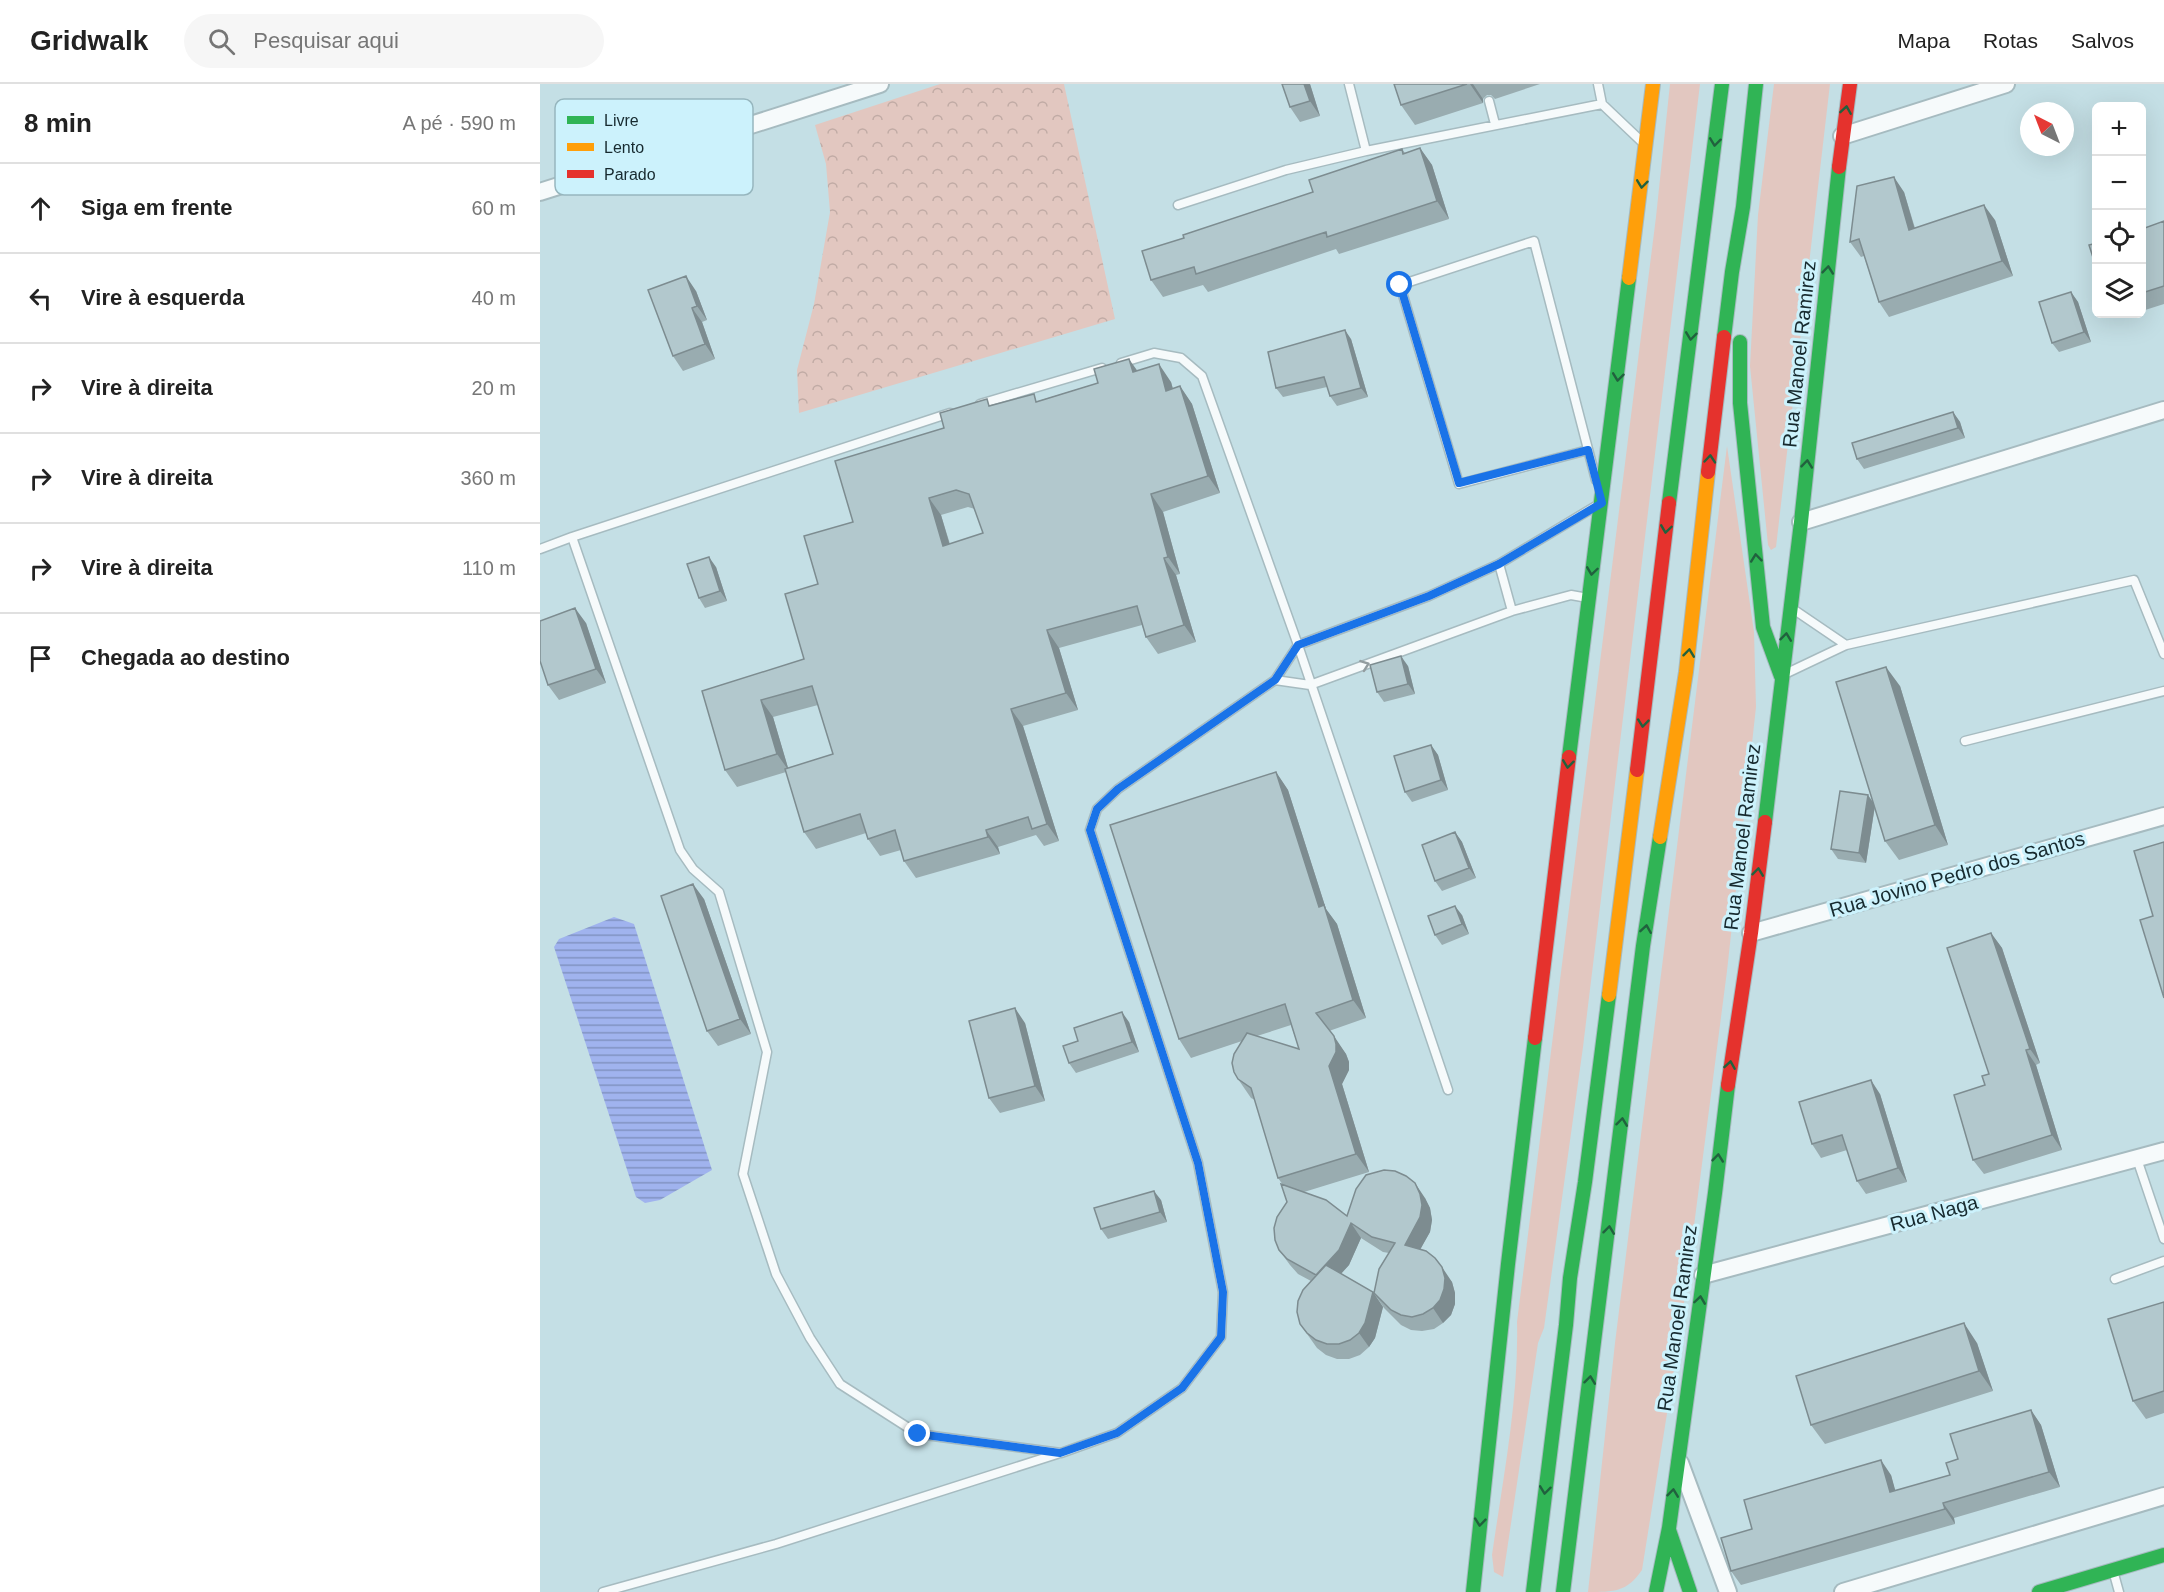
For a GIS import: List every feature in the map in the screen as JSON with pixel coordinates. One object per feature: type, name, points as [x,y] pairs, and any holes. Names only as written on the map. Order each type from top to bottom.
[{"type":"main road","points":[[1473,1592],[1508,1264],[1588,598],[1602,503],[1653,84]]},
{"type":"main road","points":[[1533,1592],[1570,1278],[1638,764],[1655,611],[1722,84]]},
{"type":"main road","points":[[1563,1592],[1643,946],[1686,672],[1756,84]]},
{"type":"main road","name":"Rua Manoel Ramirez","points":[[1656,1592],[1669,1528],[1722,1123],[1751,933],[1801,522],[1842,136],[1850,84]]},
{"type":"main road","points":[[1732,272],[1741,289],[1740,403],[1763,627],[1781,676]]},
{"type":"main road","points":[[1669,1528],[1689,1592]]},
{"type":"main road","points":[[2039,1592],[2164,1555]]},
{"type":"street","points":[[753,124],[880,84]]},
{"type":"street","points":[[1842,136],[2007,84]]},
{"type":"street","points":[[540,192],[555,187]]},
{"type":"street","points":[[1801,522],[2164,410]]},
{"type":"street","name":"Rua Jovino Pedro dos Santos","points":[[1751,933],[2164,816]]},
{"type":"street","name":"Rua Naga","points":[[1703,1275],[2164,1151]]},
{"type":"street","points":[[1677,1456],[1728,1592]]},
{"type":"street","points":[[1845,1592],[2164,1496]]},
{"type":"lane","points":[[1349,84],[1366,151]]},
{"type":"lane","points":[[1598,84],[1602,104],[1646,145]]},
{"type":"lane","points":[[1489,101],[1495,124]]},
{"type":"lane","points":[[1178,205],[1286,170],[1495,124],[1602,104]]},
{"type":"lane","points":[[603,1592],[776,1544],[1117,1433],[1182,1388],[1221,1337],[1223,1292],[1198,1163],[1090,830],[1097,809],[1118,789],[1275,680],[1298,645],[1429,596],[1499,564],[1602,503],[1534,241],[1400,285],[1459,483],[1588,450]]},
{"type":"lane","points":[[966,408],[1155,353],[1181,358],[1202,376],[1298,645],[1448,1090]]},
{"type":"lane","points":[[540,549],[955,411]]},
{"type":"lane","points":[[572,537],[680,850],[693,869],[719,892],[768,1052],[743,1174],[776,1274],[810,1338],[840,1384],[918,1434],[1060,1453]]},
{"type":"lane","points":[[1499,564],[1512,611]]},
{"type":"lane","points":[[1781,676],[1846,645],[2134,580],[2164,654]]},
{"type":"lane","points":[[1275,680],[1310,685],[1512,611],[1571,595],[1588,598]]},
{"type":"lane","points":[[1790,607],[1846,645]]},
{"type":"lane","points":[[1965,741],[2164,691]]},
{"type":"lane","points":[[2137,1159],[2164,1239]]},
{"type":"lane","points":[[2115,1279],[2164,1261]]},
{"type":"lane","points":[[2114,1570],[2119,1592]]},
{"type":"green space","points":[[940,84],[1064,84],[1115,319],[799,413],[797,370],[814,304],[830,212],[826,164],[815,125]]},
{"type":"green space","points":[[1670,84],[1700,84],[1583,1047],[1544,1328],[1538,1343],[1503,1577],[1494,1572],[1492,1555],[1513,1409],[1517,1322],[1656,217]]},
{"type":"green space","points":[[1774,84],[1830,84],[1776,547],[1771,550],[1768,545],[1750,366],[1758,215]]},
{"type":"green space","points":[[1727,446],[1754,632],[1756,707],[1727,971],[1681,1326],[1642,1570],[1625,1587],[1605,1592],[1588,1592],[1615,1343]]},
{"type":"water","points":[[614,917],[634,924],[712,1170],[660,1200],[645,1203],[636,1197],[554,947],[559,939]]},
{"type":"building","points":[[1282,84],[1304,84],[1310,101],[1290,107]]},
{"type":"building","points":[[1394,84],[1467,84],[1401,105]]},
{"type":"building","points":[[1420,148],[1437,201],[1327,237],[1326,232],[1196,274],[1194,267],[1151,280],[1142,251],[1313,192],[1309,180],[1402,149],[1403,154]]},
{"type":"building","points":[[1894,177],[1909,230],[1984,205],[2002,261],[1879,302],[1859,239],[1850,242],[1857,186]]},
{"type":"building","points":[[2164,221],[2164,286],[2146,292],[2146,264],[2146,228]]},
{"type":"building","points":[[686,276],[697,306],[692,308],[705,344],[673,356],[648,290]]},
{"type":"building","points":[[2071,292],[2084,332],[2052,343],[2039,302]]},
{"type":"building","points":[[1345,330],[1361,388],[1330,396],[1324,377],[1276,388],[1268,352]]},
{"type":"building","points":[[1129,359],[1133,372],[1159,364],[1166,391],[1180,386],[1208,476],[1151,494],[1168,557],[1164,558],[1184,625],[1146,637],[1137,606],[1047,630],[1066,693],[1011,709],[1047,824],[1032,829],[1028,817],[986,830],[988,837],[904,861],[895,830],[868,839],[860,814],[804,832],[785,769],[833,754],[812,686],[761,700],[777,754],[725,770],[702,691],[804,659],[785,594],[818,584],[804,536],[853,522],[835,461],[944,428],[940,413],[987,399],[989,406],[1034,394],[1036,402],[1098,383],[1094,369]],"holes":[[[956,490],[969,494],[983,533],[943,546],[929,498]]]},
{"type":"building","points":[[1953,412],[1958,428],[1857,459],[1852,443]]},
{"type":"building","points":[[709,557],[720,591],[699,598],[687,564]]},
{"type":"building","points":[[575,608],[596,669],[548,685],[540,661],[540,621]]},
{"type":"building","points":[[1401,656],[1408,684],[1377,692],[1370,665]]},
{"type":"building","points":[[1886,667],[1935,825],[1885,841],[1836,682]]},
{"type":"building","points":[[1431,745],[1441,780],[1405,792],[1394,756]]},
{"type":"building","points":[[1276,772],[1319,907],[1324,905],[1353,1000],[1316,1013],[1334,1036],[1336,1052],[1329,1066],[1356,1154],[1278,1178],[1251,1088],[1238,1079],[1232,1063],[1234,1054],[1247,1033],[1299,1049],[1285,1004],[1179,1039],[1110,825]]},
{"type":"building","points":[[1840,791],[1868,795],[1859,853],[1831,849]]},
{"type":"building","points":[[1455,832],[1469,868],[1435,881],[1422,845]]},
{"type":"building","points":[[2164,842],[2164,998],[2140,920],[2153,916],[2134,851]]},
{"type":"building","points":[[693,884],[740,1019],[707,1031],[661,896]]},
{"type":"building","points":[[1455,906],[1462,924],[1435,935],[1428,916]]},
{"type":"building","points":[[1991,933],[2030,1049],[2026,1050],[2052,1135],[1973,1160],[1954,1095],[1985,1085],[1982,1076],[1989,1074],[1947,948]]},
{"type":"building","points":[[1015,1008],[1035,1086],[989,1098],[969,1021]]},
{"type":"building","points":[[1122,1012],[1132,1042],[1069,1063],[1063,1046],[1078,1041],[1074,1028]]},
{"type":"building","points":[[1871,1080],[1898,1168],[1857,1181],[1842,1135],[1812,1144],[1799,1102]]},
{"type":"building","points":[[1384,1170],[1395,1171],[1415,1183],[1422,1205],[1420,1217],[1405,1245],[1426,1251],[1435,1258],[1442,1267],[1445,1278],[1440,1300],[1433,1308],[1412,1317],[1391,1310],[1374,1293],[1379,1269],[1395,1243],[1372,1237],[1351,1223],[1339,1250],[1316,1275],[1287,1259],[1279,1250],[1275,1240],[1274,1228],[1277,1217],[1287,1202],[1281,1184],[1326,1200],[1347,1216],[1356,1189],[1366,1175]]},
{"type":"building","points":[[1154,1191],[1160,1212],[1101,1229],[1094,1208]]},
{"type":"building","points":[[1326,1265],[1373,1292],[1365,1323],[1359,1333],[1339,1344],[1327,1344],[1316,1340],[1300,1324],[1297,1312],[1298,1301],[1303,1290]]},
{"type":"building","points":[[2164,1302],[2164,1391],[2133,1401],[2108,1319]]},
{"type":"building","points":[[1964,1323],[1979,1371],[1811,1425],[1796,1376]]},
{"type":"building","points":[[2031,1410],[2049,1472],[1943,1503],[1945,1509],[1731,1571],[1721,1538],[1752,1529],[1744,1500],[1881,1460],[1890,1492],[1950,1475],[1946,1463],[1958,1459],[1950,1434]]},
{"type":"traffic: fast","points":[[1669,503],[1722,84]]},
{"type":"traffic: fast","points":[[1724,337],[1743,207],[1756,84]]},
{"type":"traffic: fast","points":[[1765,822],[1801,522],[1839,167]]},
{"type":"traffic: fast","points":[[1569,757],[1629,278]]},
{"type":"traffic: fast","points":[[1740,342],[1740,403],[1763,627],[1781,676]]},
{"type":"traffic: fast","points":[[1563,1592],[1643,946],[1660,837]]},
{"type":"traffic: fast","points":[[1533,1592],[1570,1278],[1609,995]]},
{"type":"traffic: fast","points":[[1473,1592],[1535,1038]]},
{"type":"traffic: fast","points":[[1656,1592],[1669,1528],[1728,1085]]},
{"type":"traffic: fast","points":[[1669,1530],[1690,1592]]},
{"type":"traffic: fast","points":[[2039,1592],[2164,1555]]},
{"type":"traffic: slow","points":[[1629,278],[1653,84]]},
{"type":"traffic: slow","points":[[1660,837],[1686,672],[1708,472]]},
{"type":"traffic: slow","points":[[1609,995],[1637,770]]},
{"type":"traffic: jam","points":[[1839,167],[1850,84]]},
{"type":"traffic: jam","points":[[1708,472],[1724,337]]},
{"type":"traffic: jam","points":[[1637,770],[1669,503]]},
{"type":"traffic: jam","points":[[1535,1038],[1569,757]]},
{"type":"traffic: jam","points":[[1728,1085],[1765,822]]},
{"type":"route","points":[[918,1434],[1060,1453],[1117,1433],[1182,1388],[1221,1337],[1223,1292],[1198,1163],[1090,830],[1097,809],[1118,789],[1275,680],[1298,645],[1429,596],[1499,564],[1602,503],[1588,450],[1459,483],[1400,285]]}]
